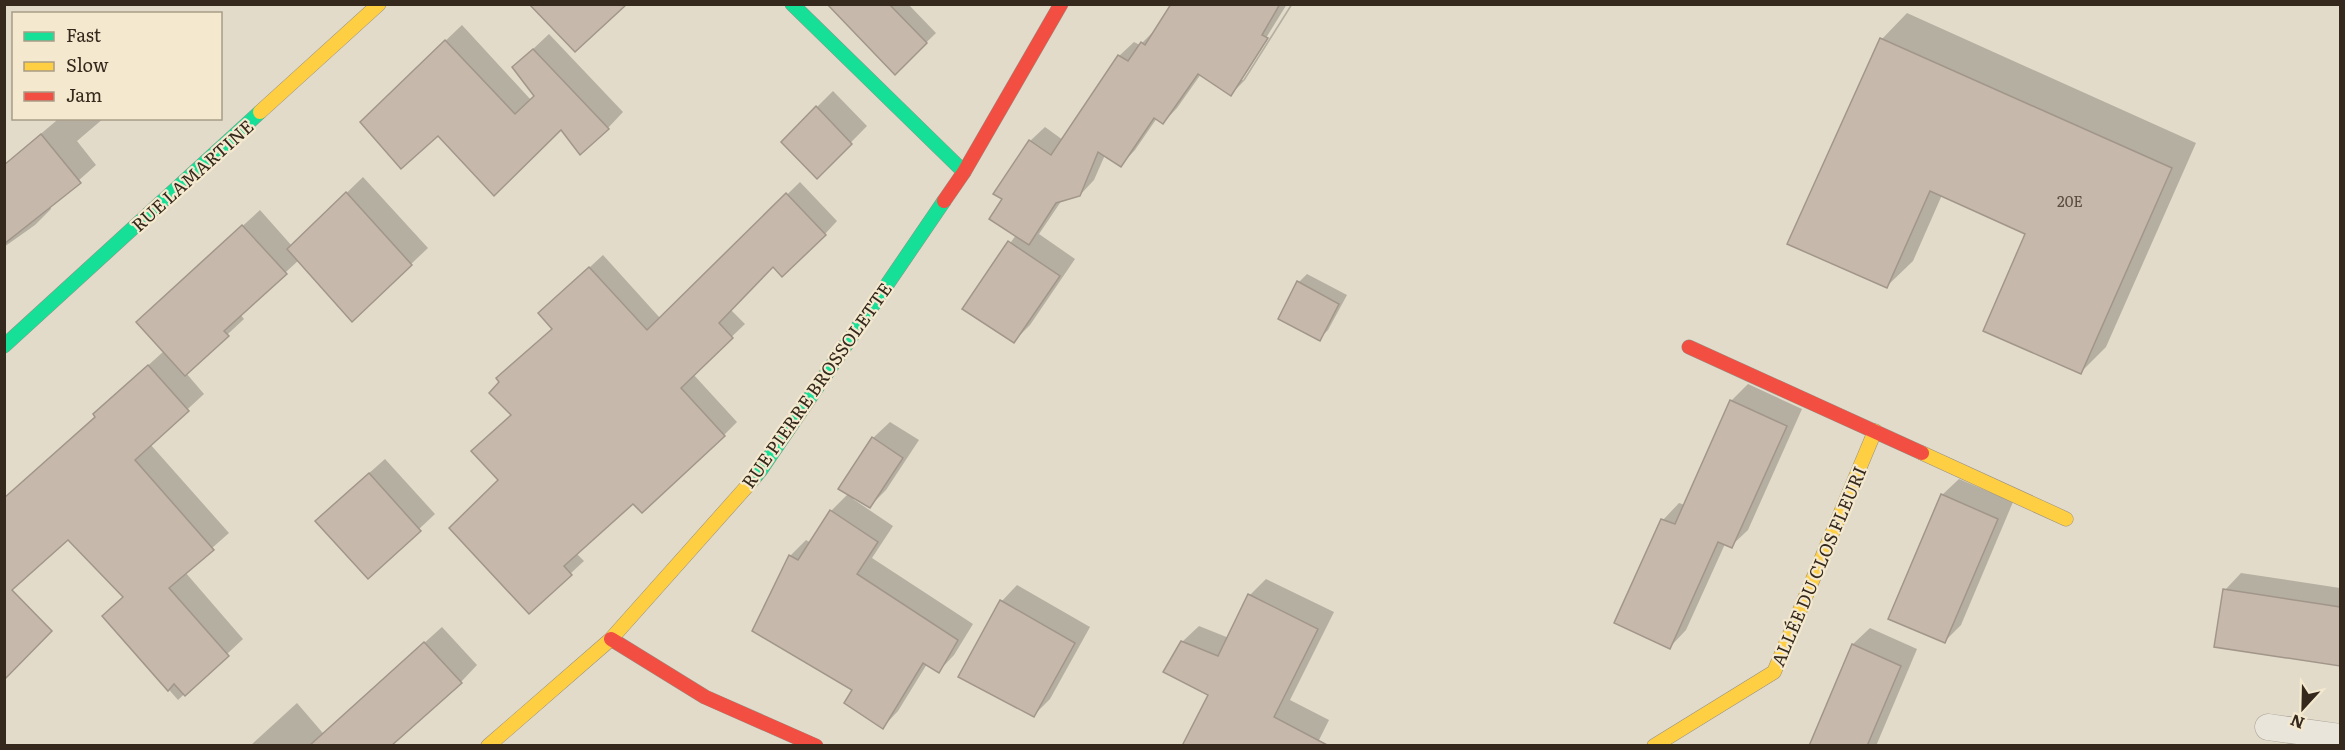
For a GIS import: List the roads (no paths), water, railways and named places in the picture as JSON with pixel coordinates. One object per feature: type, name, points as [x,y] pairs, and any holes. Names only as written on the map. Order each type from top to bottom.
[{"type":"street","name":"RUE LAMARTINE","points":[[4,346],[379,4]]},
{"type":"street","points":[[792,4],[963,172]]},
{"type":"street","name":"RUE PIERRE BROSSOLETTE","points":[[488,746],[611,639],[760,471],[963,172],[1061,4]]},
{"type":"street","points":[[1689,347],[2066,519]]},
{"type":"street","name":"ALLÉE DU CLOS FLEURI","points":[[1654,746],[1774,672],[1875,430]]},
{"type":"street","points":[[611,639],[705,697],[816,746]]},
{"type":"lane","points":[[2268,727],[2340,737]]}]
